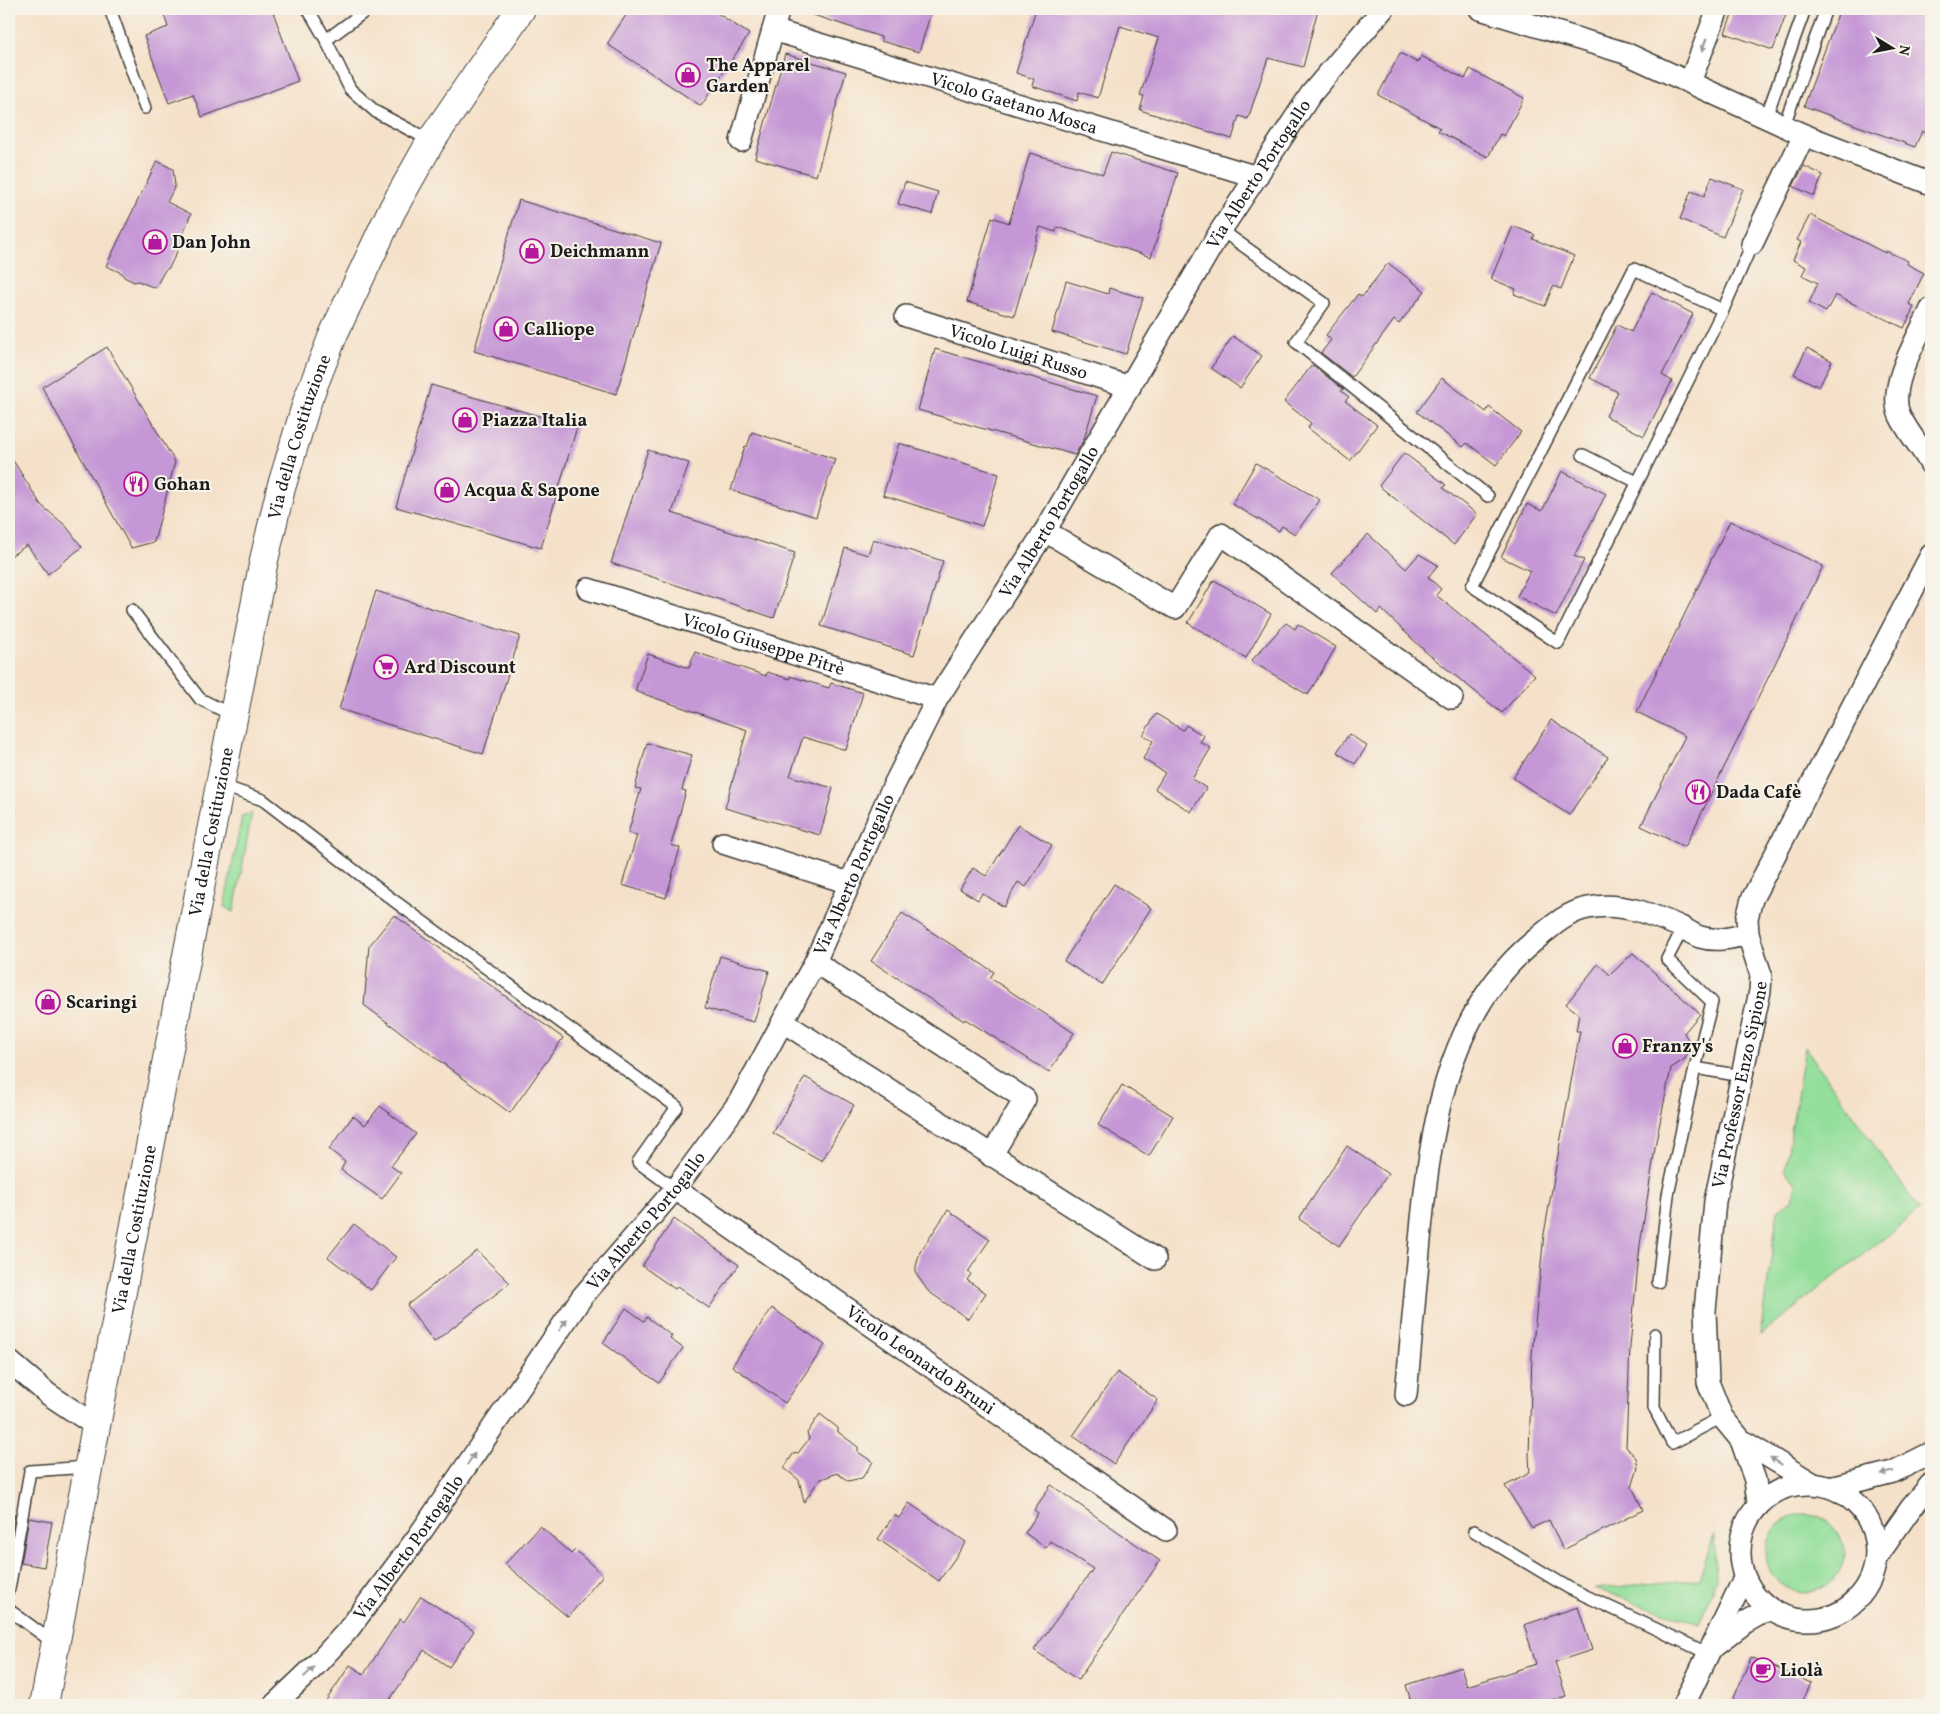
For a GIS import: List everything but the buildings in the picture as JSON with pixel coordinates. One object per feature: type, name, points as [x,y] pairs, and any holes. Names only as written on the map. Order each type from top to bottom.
[{"type":"main road","name":"Via della Costituzione","points":[[44,1705],[88,1467],[220,785],[264,560],[281,488],[308,399],[334,333],[391,212],[432,141],[521,9]]},
{"type":"street","points":[[740,141],[780,9]]},
{"type":"street","name":"Via Alberto Portogallo","points":[[274,1705],[315,1666],[348,1630],[418,1538],[582,1297],[675,1189],[739,1102],[815,962],[888,796],[937,699],[1045,531],[1222,230],[1311,94],[1383,9]]},
{"type":"street","points":[[1480,9],[1625,53],[1804,135],[1931,184]]},
{"type":"street","points":[[1690,82],[1718,9]]},
{"type":"street","name":"Vicolo Gaetano Mosca","points":[[773,30],[1257,177]]},
{"type":"street","points":[[1752,244],[1804,135]]},
{"type":"street","points":[[1931,309],[1899,380],[1896,396],[1900,416],[1931,465]]},
{"type":"street","name":"Vicolo Luigi Russo","points":[[906,316],[1130,387]]},
{"type":"street","points":[[1045,531],[1175,608],[1221,534],[1452,698]]},
{"type":"street","name":"Via Professor Enzo Sipione","points":[[1741,1440],[1722,1417],[1708,1382],[1704,1311],[1715,1201],[1760,991],[1761,975],[1748,934],[1747,918],[1752,899],[1931,555]]},
{"type":"street","name":"Vicolo Giuseppe Pitrè","points":[[588,589],[937,699]]},
{"type":"street","points":[[723,843],[849,883]]},
{"type":"street","points":[[1406,1395],[1424,1197],[1436,1117],[1452,1060],[1474,1014],[1493,986],[1521,952],[1562,918],[1588,908],[1616,906],[1644,912],[1700,937],[1722,940],[1748,934]]},
{"type":"street","points":[[815,962],[1025,1099],[991,1156]]},
{"type":"street","points":[[784,1022],[1155,1259]]},
{"type":"street","name":"Vicolo Leonardo Bruni","points":[[675,1189],[1166,1530]]},
{"type":"street","points":[[9,1361],[48,1394],[96,1426]]},
{"type":"street","points":[[1741,1440],[1812,1483]]},
{"type":"street","points":[[1741,1440],[1755,1480],[1758,1503]]},
{"type":"street","points":[[1834,1488],[1893,1472],[1931,1453]]},
{"type":"street","points":[[1812,1483],[1834,1488],[1852,1499],[1866,1516],[1875,1536],[1876,1558],[1871,1578],[1861,1595],[1846,1609],[1828,1618],[1807,1621],[1787,1618],[1769,1609],[1754,1595],[1744,1578],[1738,1552],[1744,1525],[1758,1503],[1774,1491],[1793,1484],[1812,1483]]},
{"type":"street","points":[[1876,1558],[1911,1508],[1931,1484]]},
{"type":"street","points":[[1684,1705],[1744,1578]]},
{"type":"street","points":[[1710,1651],[1746,1622],[1769,1609]]},
{"type":"lane","points":[[110,9],[145,108]]},
{"type":"lane","points":[[308,9],[326,40],[350,89],[376,112],[432,141]]},
{"type":"lane","points":[[326,40],[368,9]]},
{"type":"lane","points":[[1775,121],[1806,9]]},
{"type":"lane","points":[[1775,121],[1826,9]]},
{"type":"lane","points":[[1222,230],[1324,302],[1296,342],[1488,496]]},
{"type":"lane","points":[[1722,310],[1634,269],[1472,586],[1558,643],[1722,310],[1752,244]]},
{"type":"lane","points":[[1583,455],[1638,482]]},
{"type":"lane","points":[[132,610],[200,699],[234,716]]},
{"type":"lane","points":[[220,785],[263,800],[393,900],[677,1107],[638,1162],[675,1189]]},
{"type":"lane","points":[[1658,1282],[1668,1195],[1695,1068],[1712,1002],[1667,959],[1683,928]]},
{"type":"lane","points":[[1695,1068],[1742,1076]]},
{"type":"lane","points":[[1655,1334],[1654,1408],[1672,1443],[1722,1417]]},
{"type":"lane","points":[[9,1589],[30,1472],[88,1467]]},
{"type":"lane","points":[[1474,1531],[1568,1588],[1710,1651]]},
{"type":"lane","points":[[9,1610],[55,1644]]},
{"type":"green space","points":[[252,813],[234,912],[224,907],[242,816]]},
{"type":"green space","points":[[1805,1047],[1920,1210],[1760,1335],[1778,1210],[1792,1200],[1796,1184],[1785,1169]]},
{"type":"green space","points":[[1805,1514],[1820,1517],[1833,1525],[1841,1538],[1844,1553],[1841,1568],[1833,1581],[1820,1589],[1805,1592],[1790,1589],[1777,1581],[1769,1568],[1766,1553],[1769,1538],[1777,1525],[1790,1517]]},
{"type":"green space","points":[[1714,1534],[1716,1579],[1699,1624],[1594,1589],[1699,1579]]},
{"type":"place","name":"The Apparel Garden","points":[[688,75]]},
{"type":"place","name":"Dan John","points":[[155,242]]},
{"type":"place","name":"Deichmann","points":[[532,251]]},
{"type":"place","name":"Calliope","points":[[506,329]]},
{"type":"place","name":"Piazza Italia","points":[[465,420]]},
{"type":"place","name":"Gohan","points":[[136,484]]},
{"type":"place","name":"Acqua & Sapone","points":[[447,490]]},
{"type":"place","name":"Ard Discount","points":[[386,667]]},
{"type":"place","name":"Dada Cafè","points":[[1698,792]]},
{"type":"place","name":"Scaringi","points":[[48,1002]]},
{"type":"place","name":"Franzy's","points":[[1625,1046]]},
{"type":"place","name":"Liolà","points":[[1763,1670]]}]
